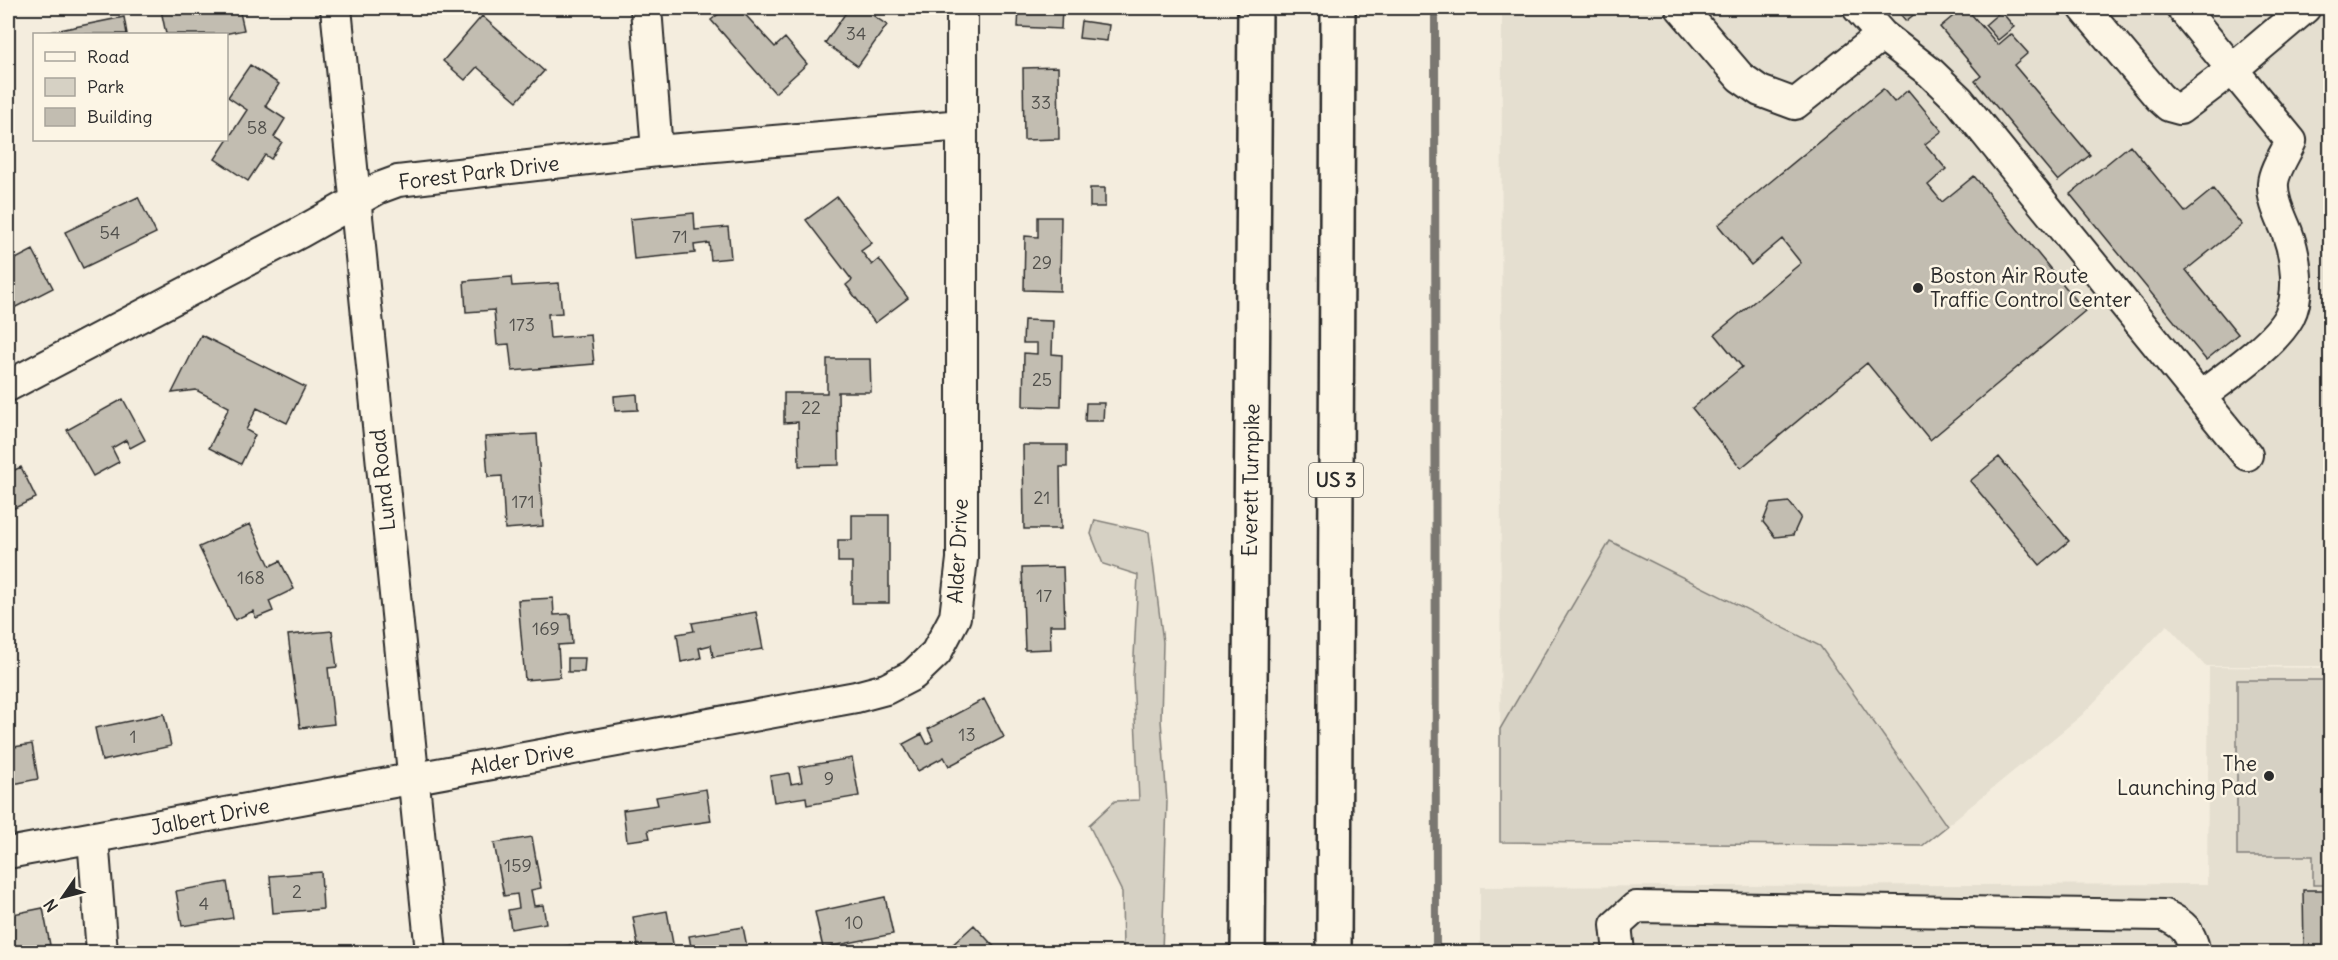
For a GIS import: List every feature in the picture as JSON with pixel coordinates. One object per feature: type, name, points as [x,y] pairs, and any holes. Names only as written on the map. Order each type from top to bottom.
[{"type":"highway","points":[[1233,8],[1249,699]]},
{"type":"highway","name":"Everett Turnpike","points":[[1248,952],[1255,8]]},
{"type":"highway","name":"US 3","points":[[1334,952],[1338,8]]},
{"type":"street","name":"Lund Road","points":[[336,8],[431,952]]},
{"type":"street","points":[[646,8],[657,151]]},
{"type":"street","name":"Alder Drive","points":[[412,779],[856,698],[885,689],[913,675],[936,653],[954,617],[962,559],[962,8]]},
{"type":"street","points":[[1682,8],[1740,77],[1760,91],[1795,104],[1882,35]]},
{"type":"street","points":[[1858,8],[1882,35],[1931,73],[1953,94],[2247,455]]},
{"type":"street","points":[[2084,8],[2159,98],[2169,106],[2180,109],[2233,69],[2305,8]]},
{"type":"street","points":[[2182,8],[2291,141],[2273,182],[2275,201],[2288,234],[2295,267],[2295,297],[2289,317],[2257,351],[2200,397]]},
{"type":"street","name":"Forest Park Drive","points":[[8,386],[301,232],[356,200],[398,181],[657,151],[962,125]]},
{"type":"street","name":"Jalbert Drive","points":[[8,853],[412,779]]},
{"type":"street","points":[[93,838],[102,952]]},
{"type":"street","points":[[1613,952],[1616,925],[1636,907],[2164,915],[2182,923],[2192,940],[2195,952]]},
{"type":"shaded area","points":[[1502,8],[2330,8],[2330,666],[2205,666],[2167,625],[2082,715],[1922,846],[1500,842]]},
{"type":"shaded area","points":[[2209,667],[2330,668],[2330,952],[1480,952],[1480,887],[2207,884]]},
{"type":"green space","points":[[1095,520],[1149,532],[1163,642],[1161,720],[1167,802],[1162,952],[1123,952],[1122,892],[1089,825],[1115,801],[1139,800],[1133,677],[1138,575],[1103,564],[1091,534]]},
{"type":"green space","points":[[1610,541],[1820,646],[1947,826],[1922,846],[1500,842],[1500,729]]},
{"type":"green space","points":[[2237,680],[2330,680],[2330,885],[2313,885],[2313,856],[2237,856]]},
{"type":"building","points":[[239,8],[244,30],[228,33],[166,33],[161,10]]},
{"type":"building","points":[[726,8],[739,8],[775,47],[785,38],[807,64],[775,93],[711,20]]},
{"type":"building","points":[[849,8],[879,8],[874,16],[887,25],[858,66],[825,43]]},
{"type":"building","points":[[1019,8],[1062,8],[1061,29],[1018,27]]},
{"type":"building","points":[[1895,8],[1922,8],[1906,21]]},
{"type":"building","points":[[1966,8],[1998,45],[2011,34],[2028,53],[2014,65],[2090,155],[2058,181],[1975,81],[1981,76],[1940,27]]},
{"type":"building","points":[[2001,11],[2014,27],[1998,40],[1985,25]]},
{"type":"building","points":[[482,16],[544,71],[517,101],[477,67],[465,80],[443,61]]},
{"type":"building","points":[[124,17],[127,33],[45,33]]},
{"type":"building","points":[[1081,21],[1109,25],[1107,41],[1079,38]]},
{"type":"building","points":[[250,65],[279,84],[265,106],[285,119],[274,137],[282,142],[271,159],[265,155],[248,181],[215,159],[247,110],[228,97]]},
{"type":"building","points":[[1058,67],[1059,139],[1024,140],[1023,68]]},
{"type":"building","name":"Boston Air Route Traffic Control Center","points":[[1883,89],[1894,102],[1908,90],[1942,131],[1925,144],[1946,169],[1928,185],[1942,202],[1974,176],[2085,311],[1930,440],[1867,363],[1741,468],[1692,408],[1742,367],[1715,334],[1801,263],[1782,239],[1751,265],[1718,225]]},
{"type":"building","points":[[2130,145],[2185,212],[2213,189],[2242,225],[2186,270],[2238,334],[2206,360],[2070,194]]},
{"type":"building","points":[[1090,188],[1105,188],[1105,207],[1090,207]]},
{"type":"building","points":[[138,197],[156,233],[83,268],[65,232]]},
{"type":"building","points":[[837,197],[872,243],[861,251],[872,265],[879,259],[908,298],[875,323],[846,285],[852,280],[806,220]]},
{"type":"building","points":[[694,213],[695,230],[728,227],[731,258],[711,260],[709,243],[694,245],[695,253],[634,259],[630,219]]},
{"type":"building","points":[[1038,217],[1061,217],[1060,291],[1024,290],[1025,236],[1038,237]]},
{"type":"building","points":[[33,250],[53,288],[8,311],[8,263]]},
{"type":"building","points":[[511,277],[512,286],[559,283],[562,313],[548,314],[550,338],[591,335],[594,364],[512,371],[509,344],[497,345],[494,310],[466,312],[464,281]]},
{"type":"building","points":[[1024,320],[1053,321],[1052,354],[1062,355],[1061,407],[1023,406],[1024,353],[1037,354],[1037,343],[1023,343]]},
{"type":"building","points":[[201,335],[305,387],[287,423],[257,408],[246,430],[255,435],[241,464],[209,448],[229,407],[196,390],[172,393]]},
{"type":"building","points":[[827,359],[870,359],[871,392],[838,392],[839,465],[799,466],[798,422],[784,423],[784,393],[827,393]]},
{"type":"building","points":[[637,394],[638,410],[615,411],[614,396]]},
{"type":"building","points":[[123,399],[145,440],[130,448],[126,440],[112,448],[119,462],[93,476],[67,430]]},
{"type":"building","points":[[1086,403],[1104,403],[1103,421],[1085,421]]},
{"type":"building","points":[[537,434],[543,526],[505,529],[502,476],[488,477],[485,437]]},
{"type":"building","points":[[1023,445],[1067,445],[1067,467],[1060,467],[1061,529],[1024,529]]},
{"type":"building","points":[[1999,457],[2069,541],[2040,565],[1970,481]]},
{"type":"building","points":[[21,467],[36,498],[8,511],[8,473]]},
{"type":"building","points":[[1789,502],[1801,517],[1793,535],[1775,537],[1763,522],[1770,504]]},
{"type":"building","points":[[852,515],[889,515],[889,603],[852,603],[852,562],[838,562],[838,540],[852,540]]},
{"type":"building","points":[[250,524],[270,566],[280,561],[294,589],[269,601],[273,611],[256,618],[253,611],[235,620],[199,547]]},
{"type":"building","points":[[1063,567],[1065,625],[1050,625],[1051,649],[1025,650],[1022,568]]},
{"type":"building","points":[[553,598],[554,615],[570,614],[572,644],[558,645],[560,677],[525,680],[518,600]]},
{"type":"building","points":[[756,612],[763,649],[713,657],[711,645],[699,648],[701,658],[681,662],[677,634],[694,631],[692,623]]},
{"type":"building","points":[[332,631],[337,667],[328,668],[334,724],[300,728],[288,635]]},
{"type":"building","points":[[568,658],[585,658],[584,672],[568,672]]},
{"type":"building","points":[[984,699],[1004,737],[949,766],[944,757],[918,771],[903,744],[922,734],[927,744],[933,740],[928,729]]},
{"type":"building","points":[[164,714],[171,746],[102,761],[95,728]]},
{"type":"building","points":[[32,744],[38,779],[8,785],[8,748]]},
{"type":"building","points":[[852,758],[859,796],[807,805],[806,797],[774,802],[770,776],[789,773],[791,784],[802,782],[799,767]]},
{"type":"building","points":[[706,789],[711,821],[648,830],[650,838],[627,841],[623,810],[658,805],[656,797]]},
{"type":"building","points":[[532,837],[541,888],[531,890],[534,906],[543,905],[546,923],[511,929],[508,910],[519,908],[517,894],[504,896],[494,843]]},
{"type":"building","points":[[321,872],[323,909],[273,913],[270,876]]},
{"type":"building","points":[[227,882],[233,918],[182,926],[176,891]]},
{"type":"building","points":[[2303,890],[2330,890],[2330,952],[2304,952]]},
{"type":"building","points":[[885,897],[893,934],[823,948],[815,912]]},
{"type":"building","points":[[43,908],[50,945],[8,952],[8,915]]},
{"type":"building","points":[[667,911],[674,949],[639,952],[633,917]]},
{"type":"building","points":[[974,925],[999,952],[955,952],[950,947]]},
{"type":"building","points":[[743,927],[748,952],[692,952],[689,936]]},
{"type":"building","points":[[571,945],[573,952],[535,952]]},
{"type":"waterway","points":[[1435,8],[1436,952]]},
{"type":"place","name":"Boston Air Route Traffic Control Center","points":[[1918,288]]},
{"type":"place","name":"The Launching Pad","points":[[2269,776]]}]
